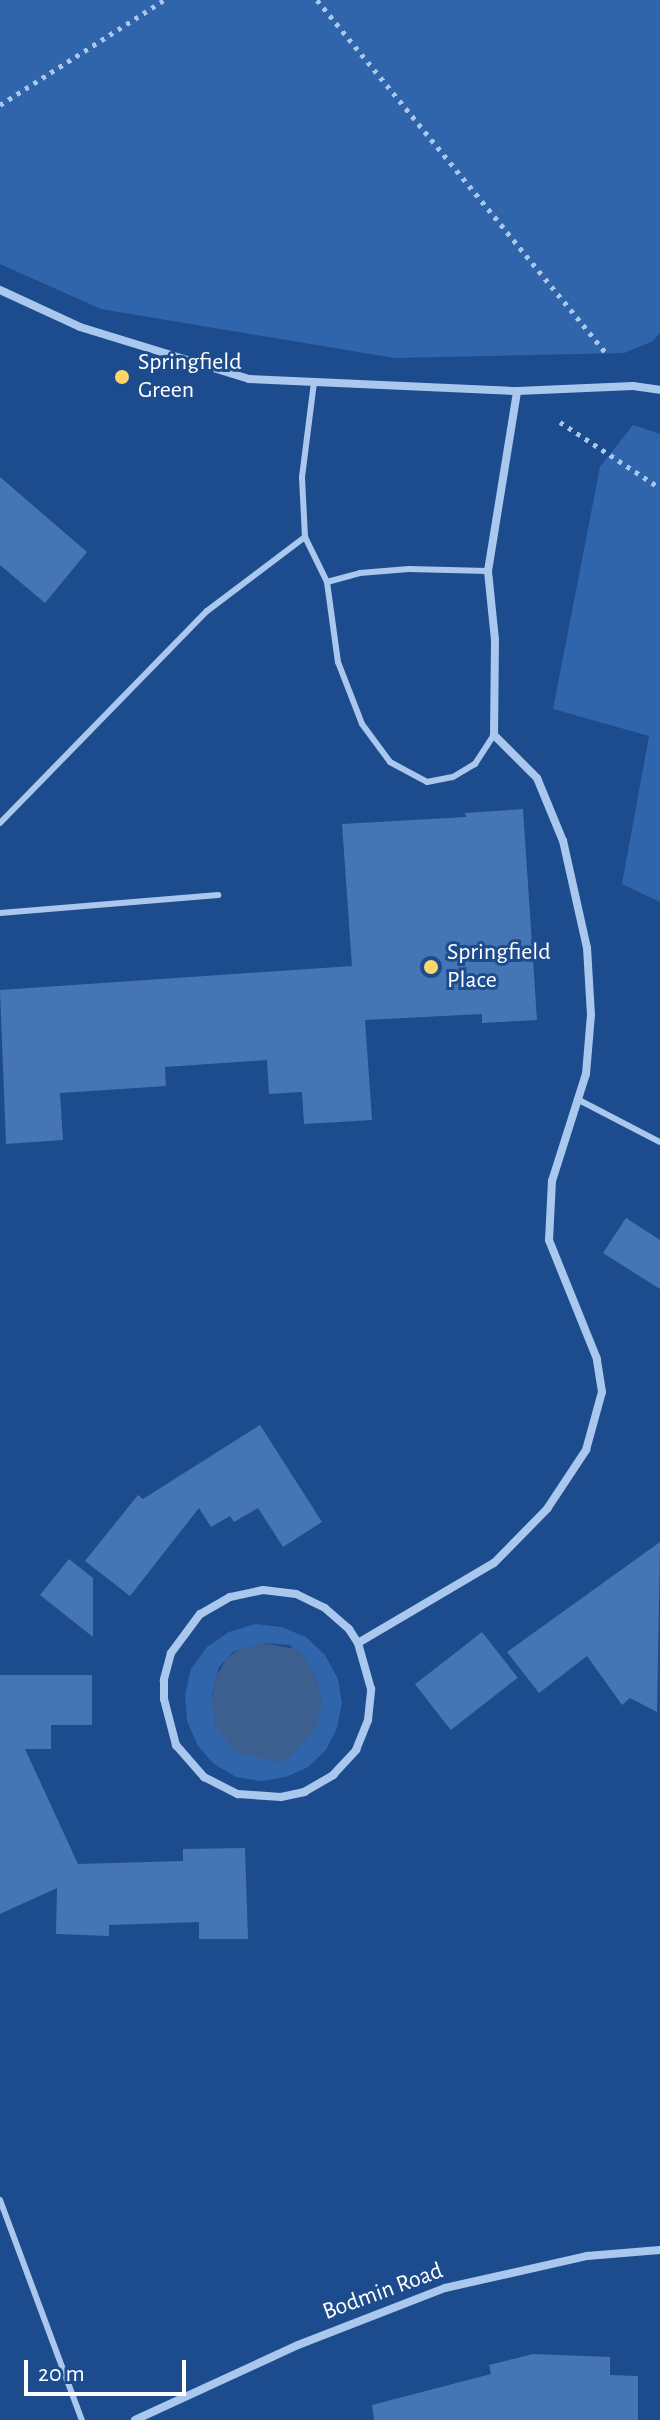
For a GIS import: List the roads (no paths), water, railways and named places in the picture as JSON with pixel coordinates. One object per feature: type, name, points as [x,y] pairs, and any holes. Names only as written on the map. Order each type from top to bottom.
[{"type":"street","points":[[0,290],[80,327],[249,379],[517,391],[633,386],[660,390]]},
{"type":"street","points":[[358,1643],[494,1563],[547,1509],[586,1450],[602,1392],[597,1359],[549,1240],[552,1181],[586,1074],[591,1015],[587,948],[563,841],[537,778],[494,735],[495,640],[488,571],[517,391]]},
{"type":"street","points":[[263,1590],[296,1594],[325,1608],[358,1643],[371,1689],[368,1720],[356,1750],[333,1775],[304,1792],[281,1797],[238,1794],[204,1777],[176,1745],[164,1699],[164,1680],[171,1653],[200,1614],[230,1597],[263,1590]]},
{"type":"street","name":"Bodmin Road","points":[[135,2420],[298,2345],[445,2288],[587,2256],[660,2250]]},
{"type":"lane","points":[[314,382],[302,477],[305,537],[327,582],[338,662],[362,724],[390,762],[427,782],[453,777],[475,764],[494,735]]},
{"type":"lane","points":[[0,823],[207,611],[305,537]]},
{"type":"lane","points":[[327,582],[360,573],[409,569],[488,571]]},
{"type":"lane","points":[[0,913],[218,895]]},
{"type":"lane","points":[[577,1099],[660,1142]]},
{"type":"lane","points":[[0,2200],[82,2420]]},
{"type":"place","name":"Springfield Green","points":[[122,377]]},
{"type":"place","name":"Springfield Place","points":[[431,967]]}]
